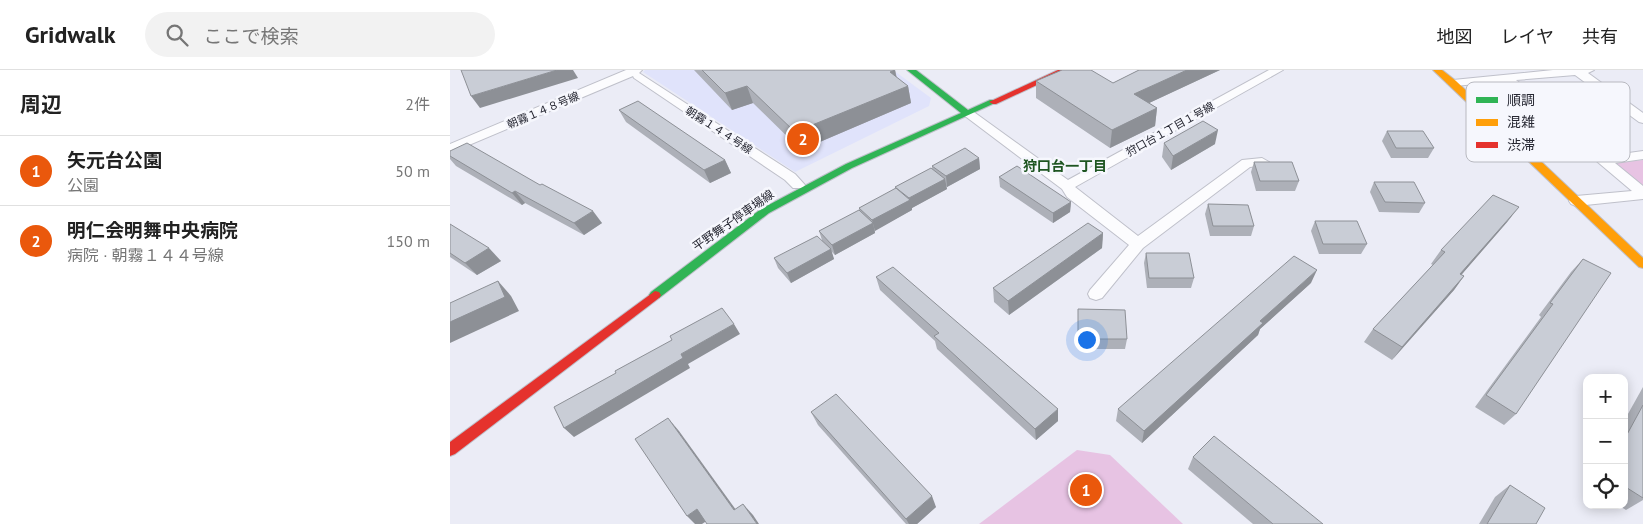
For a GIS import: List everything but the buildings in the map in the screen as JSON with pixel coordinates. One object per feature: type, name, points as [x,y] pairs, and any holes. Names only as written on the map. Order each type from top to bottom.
[{"type":"main road","points":[[911,70],[964,110]]},
{"type":"main road","name":"平野舞子停車場線","points":[[450,450],[765,211],[849,166],[1046,70]]},
{"type":"main road","name":"平野舞子停車場線","points":[[584,334],[742,218],[798,185],[922,123],[964,110],[1065,70]]},
{"type":"main road","points":[[1437,70],[1466,95]]},
{"type":"main road","points":[[1535,162],[1643,264]]},
{"type":"street","name":"狩口台１丁目１号線","points":[[1067,186],[1277,70]]},
{"type":"street","points":[[1453,83],[1582,70],[1597,82]]},
{"type":"street","name":"朝霧１４８号線","points":[[450,149],[637,73]]},
{"type":"street","name":"朝霧１４４号線","points":[[637,73],[790,177],[798,185]]},
{"type":"street","points":[[1506,78],[1511,82]]},
{"type":"street","points":[[1630,109],[1643,119]]},
{"type":"street","points":[[964,110],[1067,186],[1072,194],[1138,244]]},
{"type":"street","points":[[1630,157],[1643,155]]},
{"type":"street","points":[[1096,294],[1138,244],[1247,163],[1262,162]]},
{"type":"street","points":[[1606,162],[1643,194]]},
{"type":"street","points":[[1576,201],[1643,194]]},
{"type":"shaded area","points":[[645,70],[893,70],[931,98],[929,106],[795,172],[643,72]]},
{"type":"shaded area","points":[[1643,160],[1643,186],[1615,163]]},
{"type":"shaded area","points":[[1077,450],[1110,455],[1183,524],[979,524]]},
{"type":"traffic: fast","points":[[911,70],[967,113]]},
{"type":"traffic: fast","points":[[655,295],[765,211],[849,166],[993,102]]},
{"type":"traffic: slow","points":[[1437,70],[1466,95]]},
{"type":"traffic: slow","points":[[1536,162],[1643,264]]},
{"type":"traffic: jam","points":[[993,102],[1065,70]]},
{"type":"traffic: jam","points":[[450,450],[655,295]]},
{"type":"place","name":"明仁会明舞中央病院","points":[[803,139]]},
{"type":"place","name":"矢元台公園","points":[[1086,490]]},
{"type":"district","name":"狩口台一丁目","points":[[1065,166]]}]
